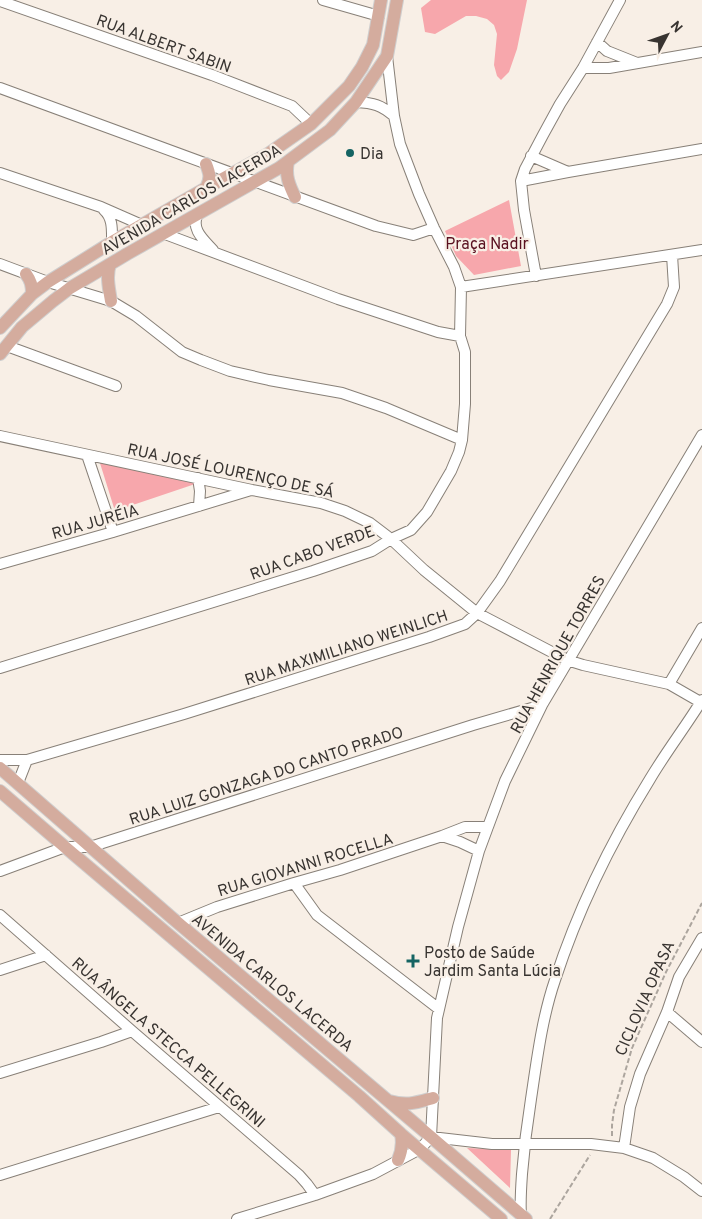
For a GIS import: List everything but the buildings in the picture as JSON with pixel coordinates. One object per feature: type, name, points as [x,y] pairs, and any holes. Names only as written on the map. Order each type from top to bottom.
[{"type":"main road","name":"AVENIDA CARLOS LACERDA","points":[[0,328],[32,294],[48,282],[112,242],[231,173],[268,154],[311,124],[349,86],[362,67],[373,45],[381,0]]},
{"type":"main road","name":"AVENIDA CARLOS LACERDA","points":[[4,350],[22,327],[70,288],[279,168],[330,130],[356,102],[387,56],[397,0]]},
{"type":"main road","points":[[288,162],[286,169],[287,179],[295,197]]},
{"type":"main road","points":[[206,164],[210,178],[206,188]]},
{"type":"main road","points":[[110,264],[108,280],[111,301]]},
{"type":"main road","points":[[26,274],[31,280],[32,294]]},
{"type":"main road","name":"AVENIDA CARLOS LACERDA","points":[[0,768],[174,920],[523,1217]]},
{"type":"main road","name":"AVENIDA CARLOS LACERDA","points":[[0,791],[501,1219]]},
{"type":"main road","points":[[159,927],[174,920]]},
{"type":"main road","points":[[388,1101],[409,1104],[433,1098]]},
{"type":"main road","points":[[398,1160],[403,1143],[401,1134]]},
{"type":"street","points":[[323,0],[379,16]]},
{"type":"street","points":[[536,276],[524,210],[521,181],[531,156],[583,68],[620,0]]},
{"type":"street","name":"RUA ALBERT SABIN","points":[[0,1],[212,75],[292,106],[311,124]]},
{"type":"street","points":[[597,42],[607,51],[638,63]]},
{"type":"street","points":[[583,68],[609,68],[702,52]]},
{"type":"street","name":"RUA CABO VERDE","points":[[0,668],[372,551],[391,539],[411,530],[427,512],[451,472],[462,440],[466,413],[465,352],[460,336],[461,287],[454,267],[419,194],[400,144],[394,116],[387,56]]},
{"type":"street","points":[[0,88],[376,226],[413,235],[434,228]]},
{"type":"street","points":[[356,102],[377,104],[394,116]]},
{"type":"street","points":[[521,181],[702,149]]},
{"type":"street","points":[[531,156],[568,172]]},
{"type":"street","points":[[0,173],[102,207],[142,225]]},
{"type":"street","points":[[102,207],[111,219],[112,242]]},
{"type":"street","points":[[198,214],[195,220],[197,230],[216,253]]},
{"type":"street","points":[[165,234],[338,299],[438,332],[460,336]]},
{"type":"street","points":[[461,287],[702,250]]},
{"type":"street","name":"RUA MAXIMILIANO WEINLICH","points":[[0,760],[27,760],[184,714],[429,638],[465,624],[477,613],[500,581],[667,304],[674,286],[672,255]]},
{"type":"street","points":[[0,264],[48,282],[111,301],[136,316],[182,352],[201,360],[230,371],[342,393],[386,408],[462,440]]},
{"type":"street","points":[[4,350],[116,386]]},
{"type":"street","name":"RUA HENRIQUE TORRES","points":[[431,1137],[437,1018],[458,927],[479,851],[504,781],[542,705],[702,435]]},
{"type":"street","name":"RUA JOSÉ LOURENÇO DE SÁ","points":[[0,436],[321,503],[345,511],[370,523],[391,539],[424,570],[477,613],[568,660],[669,684],[702,702]]},
{"type":"street","points":[[87,455],[113,532]]},
{"type":"street","points":[[198,478],[200,491],[199,506]]},
{"type":"street","name":"RUA JURÉIA","points":[[0,564],[252,490]]},
{"type":"street","points":[[669,684],[702,628]]},
{"type":"street","points":[[523,1217],[520,1203],[524,1144],[536,1067],[554,981],[594,880],[621,828],[650,778],[702,702]]},
{"type":"street","name":"RUA LUIZ GONZAGA DO CANTO PRADO","points":[[0,871],[65,848],[90,847],[473,725],[542,705]]},
{"type":"street","points":[[18,783],[27,760]]},
{"type":"street","points":[[0,774],[33,802],[43,806]]},
{"type":"street","name":"RUA GIOVANNI ROCELLA","points":[[174,920],[340,870],[465,827],[488,827]]},
{"type":"street","points":[[442,836],[479,851]]},
{"type":"street","points":[[294,883],[317,915],[439,1009]]},
{"type":"street","name":"RUA ÂNGELA STECCA PELLEGRINI","points":[[0,915],[299,1175],[315,1195]]},
{"type":"street","points":[[624,1148],[630,1107],[640,1074],[679,977],[702,938]]},
{"type":"street","points":[[0,970],[46,955]]},
{"type":"street","points":[[666,1012],[702,1042]]},
{"type":"street","points":[[0,1074],[132,1031]]},
{"type":"street","points":[[0,1175],[219,1107]]},
{"type":"street","points":[[237,1219],[315,1195],[373,1174],[420,1149],[431,1137],[492,1144],[591,1144],[624,1148],[653,1158],[684,1177],[702,1191]]},
{"type":"path","name":"CICLOVIA OPASA","points":[[612,1136],[614,1110],[632,1048],[666,972],[702,903]]},
{"type":"path","points":[[550,1219],[593,1151]]},
{"type":"green space","points":[[431,0],[527,0],[517,49],[509,72],[501,80],[497,76],[494,65],[497,34],[494,25],[487,19],[466,16],[435,34],[425,32],[421,8]]},
{"type":"green space","name":"Praça Nadir","points":[[509,200],[521,266],[474,275],[456,256],[445,231]]},
{"type":"green space","points":[[99,460],[201,482],[115,511]]},
{"type":"green space","points":[[467,1148],[511,1150],[510,1188]]},
{"type":"place","name":"Dia","points":[[350,153]]},
{"type":"place","name":"Posto de Saúde Jardim Santa Lúcia","points":[[413,961]]}]
